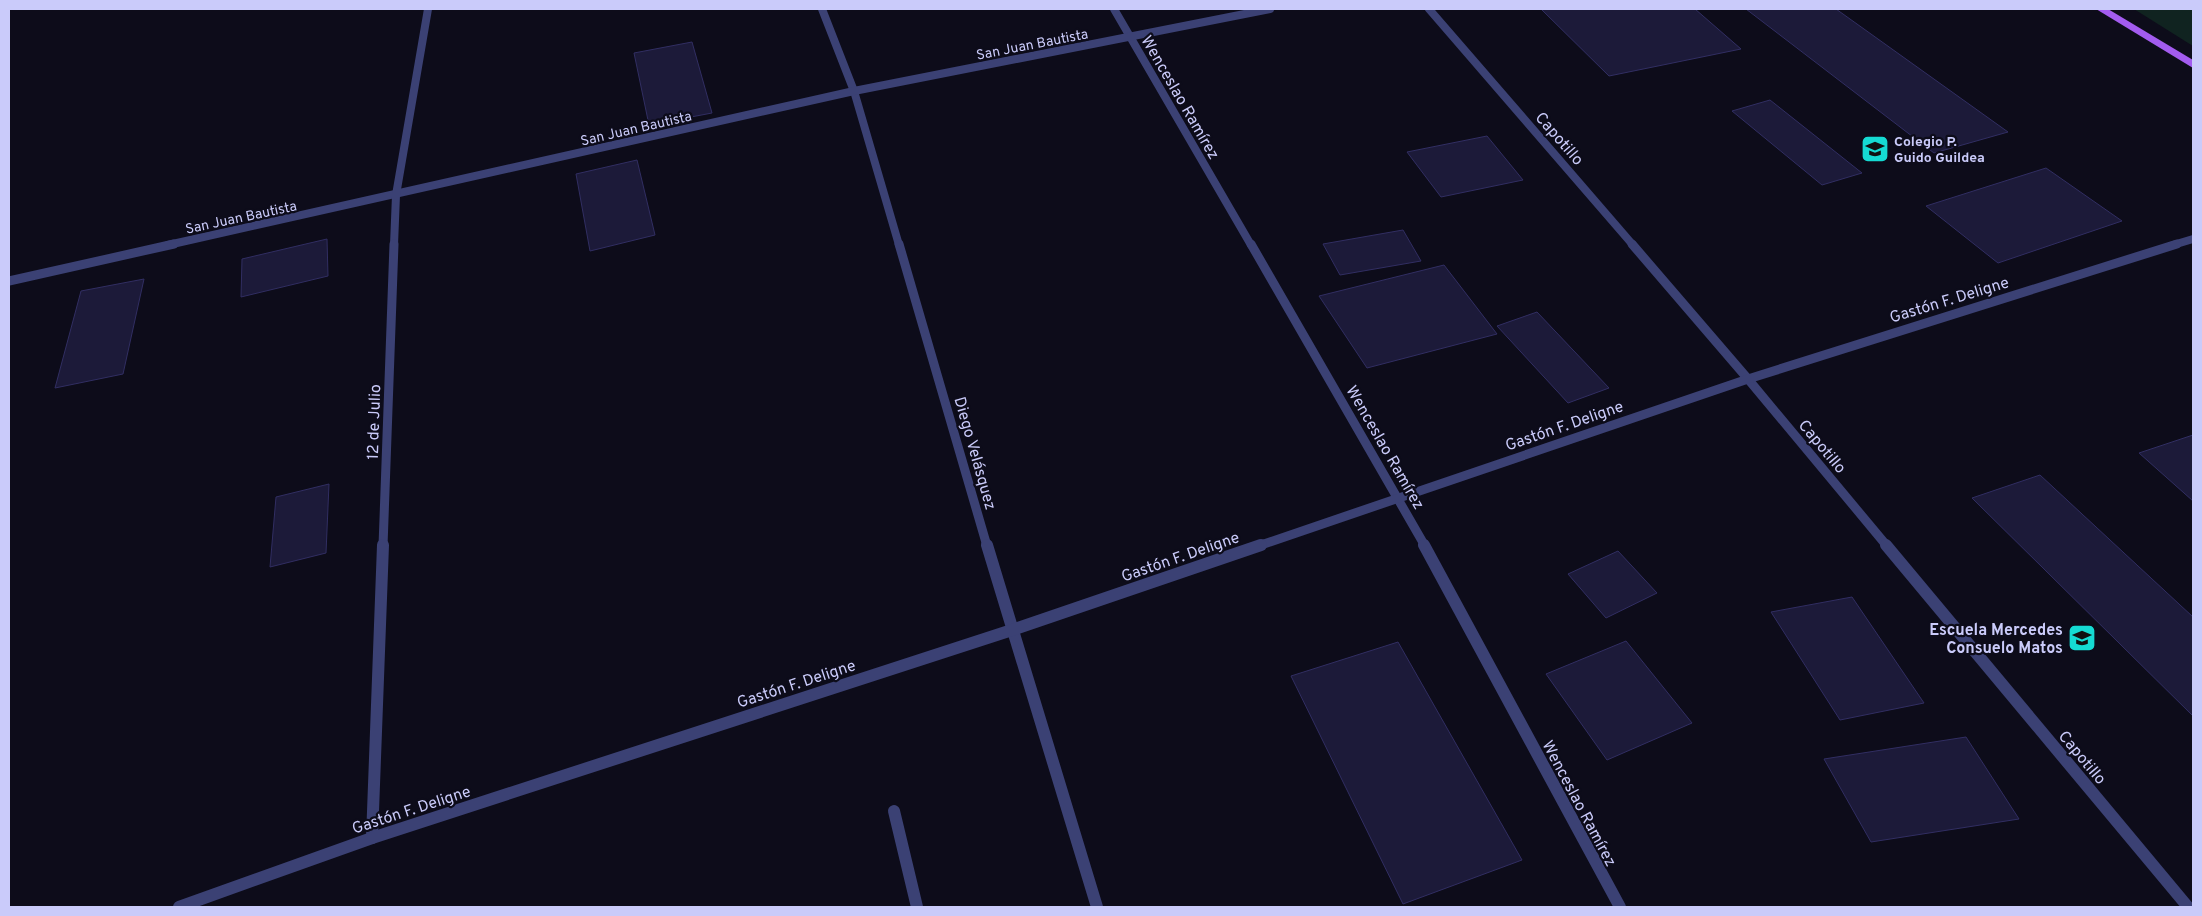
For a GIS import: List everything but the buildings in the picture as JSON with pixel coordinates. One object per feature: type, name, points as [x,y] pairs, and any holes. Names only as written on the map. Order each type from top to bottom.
[{"type":"main road","points":[[2101,9],[2193,65]]},
{"type":"street","name":"12 de Julio","points":[[372,838],[396,195],[428,9]]},
{"type":"street","name":"Diego Velásquez","points":[[822,9],[854,91],[1012,630],[1097,907]]},
{"type":"street","name":"Wenceslao Ramírez","points":[[1114,9],[1129,38],[1399,499],[1620,907]]},
{"type":"street","name":"San Juan Bautista","points":[[9,281],[854,91],[1270,9]]},
{"type":"street","name":"Capotillo","points":[[1429,9],[1748,379],[2188,907]]},
{"type":"street","name":"Gastón F. Deligne","points":[[179,907],[372,838],[1012,630],[1748,379],[2193,239]]},
{"type":"street","points":[[894,811],[917,907]]},
{"type":"green space","points":[[2134,9],[2193,9],[2193,46]]},
{"type":"place","name":"Colegio P. Guido Guildea","points":[[1875,149]]},
{"type":"place","name":"Escuela Mercedes Consuelo Matos","points":[[2082,638]]}]
